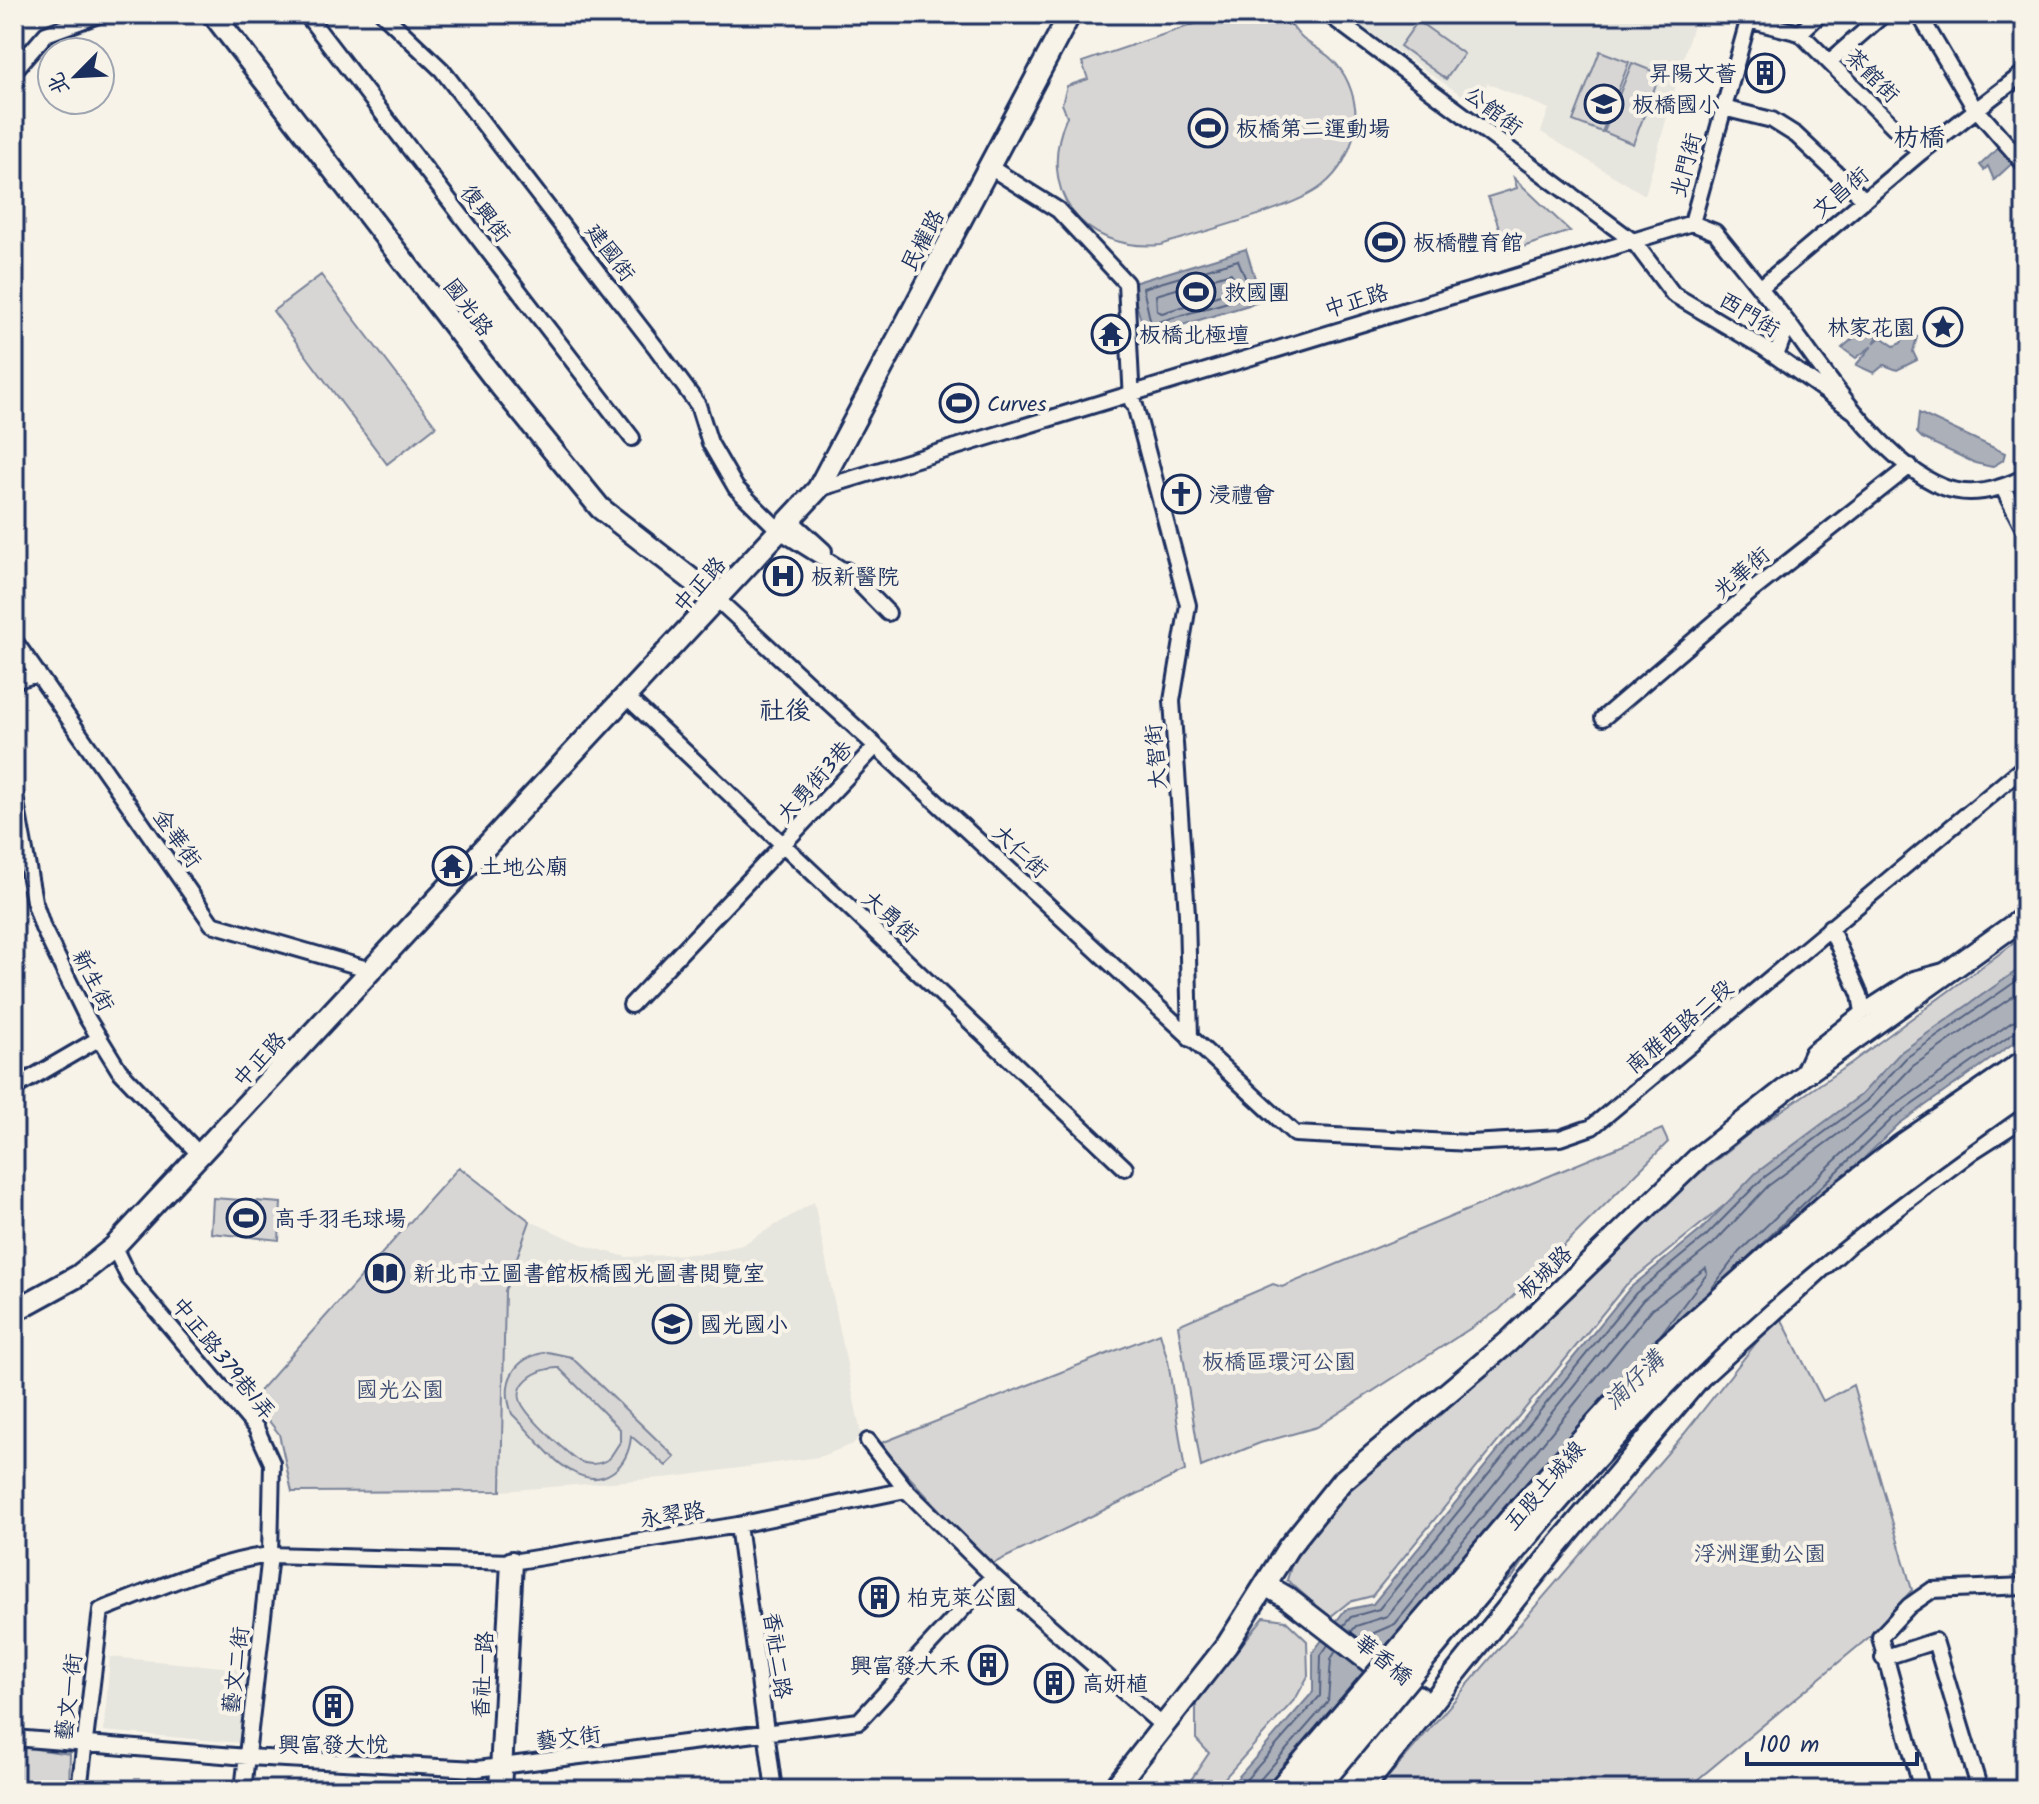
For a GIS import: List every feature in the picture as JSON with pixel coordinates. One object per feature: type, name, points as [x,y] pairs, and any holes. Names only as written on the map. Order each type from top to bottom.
[{"type":"highway","name":"五股土城線","points":[[1282,1790],[1523,1507],[1664,1352],[1832,1203],[1901,1149],[2025,1064]]},
{"type":"highway","name":"五股土城線","points":[[1312,1790],[1532,1528],[1697,1349],[1776,1277],[1872,1197],[2025,1088]]},
{"type":"highway","points":[[1346,1790],[1415,1707]]},
{"type":"street","points":[[14,71],[46,34],[101,14]]},
{"type":"street","name":"國光路","points":[[213,14],[497,382],[600,508],[718,600]]},
{"type":"street","name":"復興街","points":[[306,14],[632,438]]},
{"type":"street","name":"建國街","points":[[383,14],[442,70],[698,405],[710,443],[736,488],[852,576],[888,613]]},
{"type":"street","name":"民權路","points":[[818,489],[1070,14]]},
{"type":"street","name":"公館街","points":[[1328,14],[1634,242]]},
{"type":"street","points":[[1749,17],[1800,33],[1820,14]]},
{"type":"street","points":[[1829,62],[1884,14]]},
{"type":"street","points":[[1919,14],[1977,109],[2025,165]]},
{"type":"street","name":"北門街","points":[[1634,242],[1692,223],[1749,17]]},
{"type":"street","name":"茶館街","points":[[1800,33],[1920,153]]},
{"type":"street","name":"文昌街","points":[[1760,288],[1920,153],[2025,72]]},
{"type":"street","points":[[1723,108],[1772,120],[1796,135],[1864,199]]},
{"type":"street","name":"大智街","points":[[988,166],[1058,210],[1126,283],[1132,394],[1152,460],[1152,479],[1188,605],[1172,701],[1187,914],[1190,1039]]},
{"type":"street","name":"西門街","points":[[1692,223],[1715,232],[1855,412],[1910,466],[1941,486],[1963,492],[2003,488],[2025,477]]},
{"type":"street","name":"中正路","points":[[14,1311],[78,1276],[114,1247],[818,489],[1634,242]]},
{"type":"street","name":"西門街","points":[[1634,242],[1673,294],[1776,356],[1855,412]]},
{"type":"street","points":[[1776,356],[1788,324]]},
{"type":"street","name":"光華街","points":[[1603,718],[1765,580],[1910,466]]},
{"type":"street","points":[[2003,488],[2025,531]]},
{"type":"street","name":"大仁街","points":[[718,600],[1295,1134]]},
{"type":"street","name":"金華街","points":[[14,640],[212,924],[371,970]]},
{"type":"street","points":[[14,681],[38,674]]},
{"type":"street","name":"大勇街","points":[[627,697],[1125,1168]]},
{"type":"street","name":"大勇街3巷","points":[[631,1005],[876,746]]},
{"type":"street","name":"南雅西路二段","points":[[1295,1134],[1470,1143],[1573,1136],[1592,1127],[2025,766]]},
{"type":"street","name":"新生街","points":[[14,791],[34,901],[43,928],[119,1070],[200,1155]]},
{"type":"street","name":"板城路","points":[[1113,1790],[1164,1727],[1263,1592],[1288,1548],[1341,1482],[1508,1342],[1700,1156],[1801,1077],[2025,917]]},
{"type":"street","points":[[1830,927],[1860,995],[1863,1012]]},
{"type":"street","points":[[1801,1077],[1812,1052],[1863,1012],[1914,979],[1956,968]]},
{"type":"street","points":[[14,1088],[100,1038]]},
{"type":"street","points":[[1362,1790],[1415,1707],[1700,1377],[1848,1242],[1972,1148],[2025,1114]]},
{"type":"street","name":"中正路379巷1弄","points":[[114,1247],[129,1278],[256,1428],[266,1446],[274,1482],[270,1555]]},
{"type":"street","points":[[868,1441],[906,1490],[993,1576],[1164,1727]]},
{"type":"street","name":"永翠路","points":[[101,1610],[249,1558],[270,1555],[512,1562],[738,1525],[906,1490]]},
{"type":"street","name":"香社二路","points":[[738,1525],[774,1790]]},
{"type":"street","name":"藝文二街","points":[[243,1790],[270,1555]]},
{"type":"street","name":"香社一路","points":[[500,1790],[512,1562]]},
{"type":"street","name":"藝文街","points":[[14,1738],[247,1757],[501,1767],[859,1721],[993,1576]]},
{"type":"street","points":[[1922,1790],[1883,1658],[1880,1637],[1886,1627],[1932,1590],[2025,1586]]},
{"type":"street","name":"華香橋","points":[[1263,1592],[1322,1632],[1415,1707]]},
{"type":"street","name":"藝文一街","points":[[79,1790],[101,1610]]},
{"type":"street","points":[[1883,1658],[1935,1641],[1980,1790]]},
{"type":"street","name":"板城路","points":[[1096,1790],[1140,1734],[1164,1727]]},
{"type":"shaded area","name":"板橋國小","points":[[1343,14],[1696,14],[1645,195],[1541,132],[1549,109],[1487,83],[1482,103],[1460,94]]},
{"type":"shaded area","name":"國光國小","points":[[814,1202],[861,1434],[853,1444],[819,1457],[673,1477],[501,1491],[505,1291],[530,1221],[586,1246],[627,1257],[707,1253],[742,1245]]},
{"type":"shaded area","points":[[110,1657],[246,1669],[240,1743],[104,1731]]},
{"type":"green space","name":"板橋第二運動場","points":[[1224,14],[1259,14],[1263,21],[1284,15],[1303,39],[1337,65],[1351,90],[1356,113],[1351,145],[1340,167],[1309,195],[1161,245],[1133,245],[1108,238],[1088,227],[1072,211],[1062,191],[1057,168],[1059,143],[1067,116],[1062,104],[1067,86],[1088,79],[1082,62]]},
{"type":"green space","points":[[1418,21],[1464,54],[1446,79],[1400,46]]},
{"type":"green space","points":[[1600,51],[1629,62],[1602,132],[1573,121]]},
{"type":"green space","points":[[1632,63],[1660,74],[1633,144],[1604,132]]},
{"type":"green space","points":[[1514,178],[1570,231],[1508,252],[1488,197],[1517,188]]},
{"type":"green space","points":[[321,275],[436,426],[387,464],[273,311]]},
{"type":"green space","points":[[2025,935],[2025,977],[1784,1157],[1626,1285],[1372,1596],[1349,1602],[1330,1617],[1287,1580],[1294,1557],[1347,1489],[1699,1174],[1756,1128],[1851,1063]]},
{"type":"green space","name":"板橋區環河公園","points":[[1662,1129],[1668,1142],[1499,1310],[1317,1427],[1260,1443],[1201,1467],[1178,1325],[1273,1284],[1282,1287]]},
{"type":"green space","name":"國光公園","points":[[459,1167],[530,1221],[505,1291],[501,1491],[292,1492],[279,1434],[252,1399]]},
{"type":"green space","name":"高手羽毛球場","points":[[213,1198],[281,1203],[279,1240],[211,1233]]},
{"type":"green space","name":"浮洲運動公園","points":[[1779,1314],[1823,1401],[1853,1385],[1912,1590],[1868,1638],[1685,1790],[1377,1790],[1684,1434]]},
{"type":"green space","name":"板橋區環河公園","points":[[1160,1333],[1168,1361],[1185,1471],[990,1565],[879,1444]]},
{"type":"green space","points":[[548,1352],[571,1357],[675,1457],[666,1466],[631,1436],[620,1466],[604,1476],[583,1476],[563,1466],[512,1414],[509,1402],[509,1381],[513,1372],[526,1359]],"holes":[[[559,1368],[620,1429],[620,1442],[609,1459],[594,1464],[579,1461],[550,1437],[525,1409],[520,1400],[522,1385],[534,1374]]]},
{"type":"green space","points":[[1264,1617],[1285,1620],[1307,1641],[1308,1676],[1296,1698],[1214,1790],[1184,1790],[1209,1753],[1196,1739],[1196,1702]]},
{"type":"green space","points":[[14,1746],[70,1754],[69,1790],[14,1790]]},
{"type":"water","points":[[2003,144],[2007,157],[2012,153],[2017,159],[1994,180],[1988,166],[1984,170],[1980,165]]},
{"type":"water","name":"救國團","points":[[1246,249],[1262,301],[1146,336],[1130,284]]},
{"type":"water","points":[[1866,327],[1878,336],[1874,343],[1881,337],[1894,346],[1901,343],[1905,334],[1917,337],[1913,352],[1917,360],[1897,370],[1884,365],[1874,373],[1856,365],[1872,346],[1856,358],[1842,348]]},
{"type":"water","points":[[1919,413],[2005,453],[2003,460],[1992,467],[1975,463],[1922,438],[1917,433]]},
{"type":"water","name":"湳仔溝","points":[[2025,965],[2025,1035],[1899,1124],[1810,1211],[1574,1489],[1512,1578],[1490,1594],[1330,1790],[1227,1790],[1313,1692],[1313,1652],[1345,1610],[1373,1604],[1630,1288],[1701,1230],[1756,1173],[1861,1095],[1901,1052]]},
{"type":"place","name":"昇陽文薈","points":[[1765,73]]},
{"type":"place","name":"板橋國小","points":[[1604,104]]},
{"type":"place","name":"板橋第二運動場","points":[[1208,128]]},
{"type":"place","name":"板橋體育館","points":[[1385,242]]},
{"type":"place","name":"救國團","points":[[1196,292]]},
{"type":"place","name":"林家花園","points":[[1943,327]]},
{"type":"place","name":"板橋北極壇","points":[[1111,334]]},
{"type":"place","name":"Curves","points":[[959,403]]},
{"type":"place","name":"浸禮會","points":[[1181,494]]},
{"type":"place","name":"板新醫院","points":[[783,576]]},
{"type":"place","name":"土地公廟","points":[[452,866]]},
{"type":"place","name":"高手羽毛球場","points":[[246,1218]]},
{"type":"place","name":"新北市立圖書館板橋國光圖書閱覽室","points":[[385,1273]]},
{"type":"place","name":"國光國小","points":[[672,1324]]},
{"type":"place","name":"柏克萊公園","points":[[879,1597]]},
{"type":"place","name":"興富發大禾","points":[[988,1665]]},
{"type":"place","name":"高妍植","points":[[1054,1683]]},
{"type":"place","name":"興富發大悦","points":[[333,1706]]},
{"type":"district","name":"枋橋","points":[[1919,137]]},
{"type":"district","name":"社後","points":[[785,710]]}]
